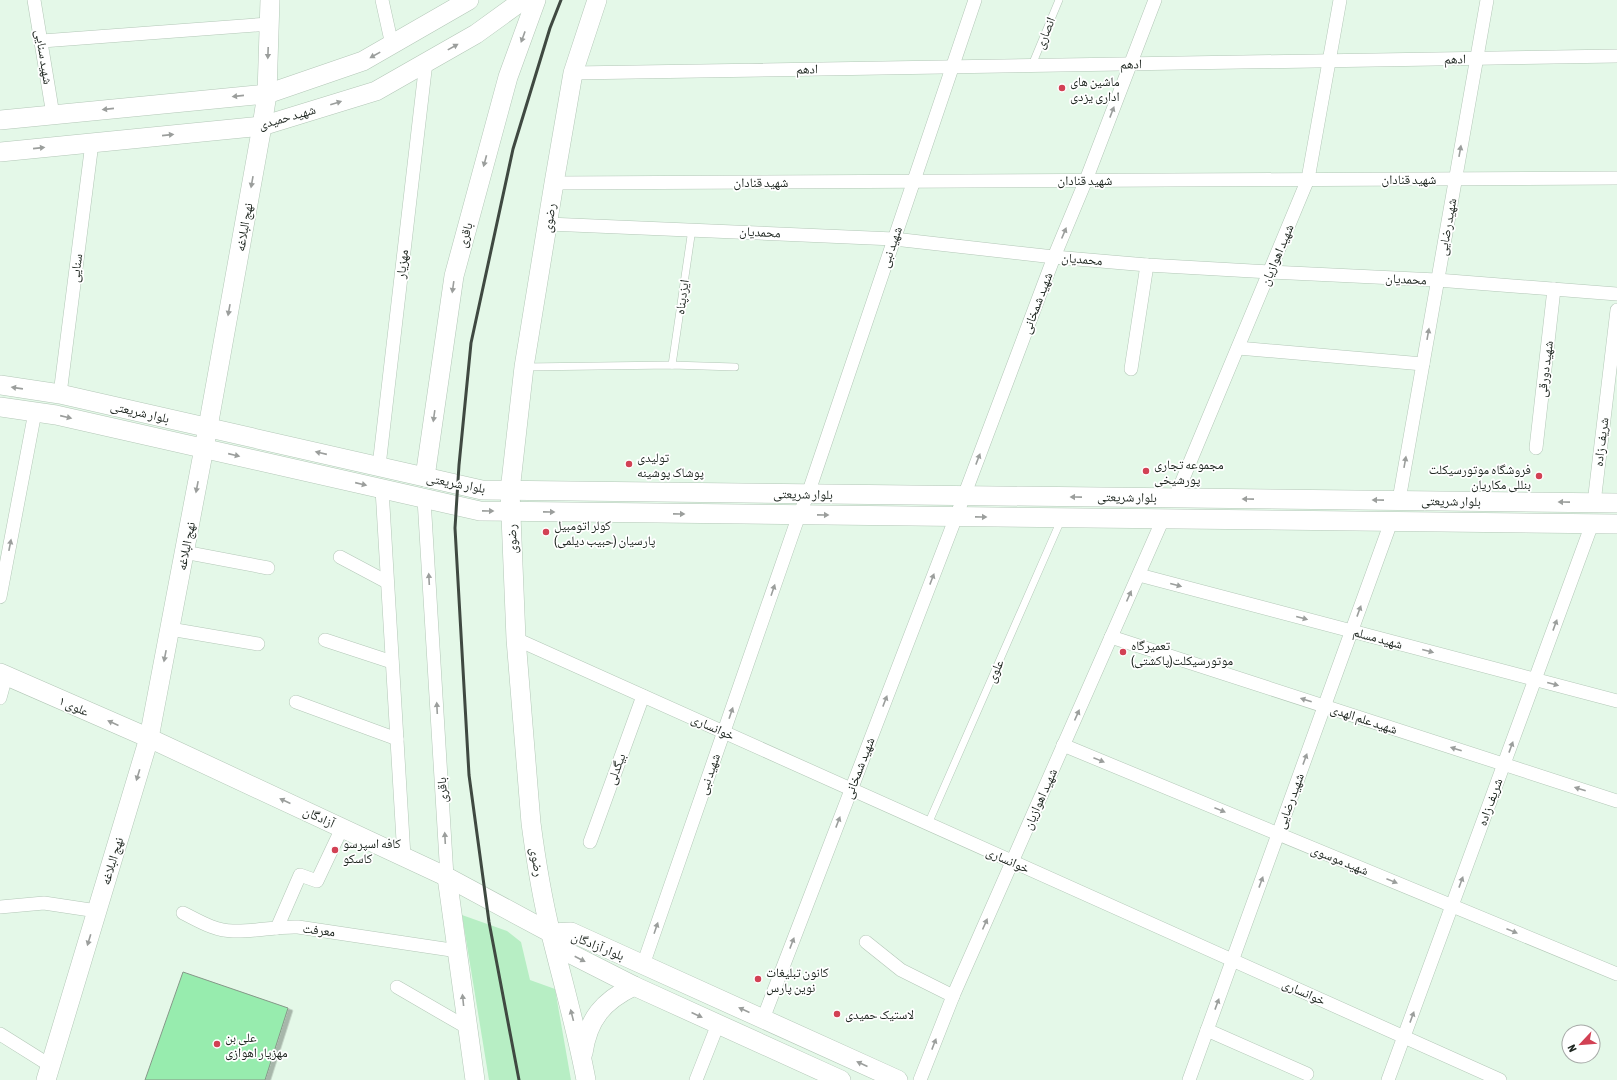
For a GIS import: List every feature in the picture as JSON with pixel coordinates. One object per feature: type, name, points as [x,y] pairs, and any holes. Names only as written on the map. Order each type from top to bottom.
[{"type":"main road","name":"نهج البلاغه","points":[[49,1073],[149,738],[208,428],[262,126],[267,94],[270,0]]},
{"type":"main road","points":[[0,120],[267,94],[363,61],[469,0]]},
{"type":"main road","name":"شهید حمیدی","points":[[0,152],[262,126],[376,91],[476,34],[523,0]]},
{"type":"main road","name":"باقری","points":[[425,477],[454,276],[508,77],[536,0]]},
{"type":"main road","name":"رضوی","points":[[586,1080],[582,1056],[551,933],[539,878],[531,823],[516,639],[510,490],[524,367],[554,183],[574,73],[597,0]]},
{"type":"main road","name":"بلوار شریعتی","points":[[0,385],[60,394],[482,490],[1617,503]]},
{"type":"main road","name":"بلوار شریعتی","points":[[0,407],[56,415],[480,511],[1617,524]]},
{"type":"main road","name":"علوی ۱","points":[[3,674],[149,738]]},
{"type":"main road","name":"آزادگان","points":[[149,738],[447,877],[551,933]]},
{"type":"main road","name":"باقری","points":[[447,877],[458,952],[466,1027],[475,1080]]},
{"type":"main road","name":"بلوار آزادگان","points":[[551,933],[571,932],[898,1080]]},
{"type":"main road","name":"بلوار آزادگان","points":[[551,933],[569,953],[634,986],[718,1024],[820,1076],[841,1080]]},
{"type":"main road","points":[[582,1056],[585,1038],[603,1006],[617,994],[634,986]]},
{"type":"street","name":"شهید سنایی","points":[[34,0],[42,41],[52,115]]},
{"type":"street","points":[[382,0],[392,45]]},
{"type":"street","name":"شهید نبی","points":[[643,965],[799,515],[808,494],[975,0]]},
{"type":"street","name":"شهید شمخانی","points":[[763,1019],[956,517],[1054,257],[1086,180],[1155,0]]},
{"type":"street","name":"شهید اهوازیان","points":[[1175,498],[1308,179],[1340,0]]},
{"type":"street","name":"شهید رضایی","points":[[1398,500],[1487,0]]},
{"type":"street","points":[[42,41],[269,24]]},
{"type":"street","name":"ادهم","points":[[574,73],[1617,56]]},
{"type":"street","name":"مهزیار","points":[[379,466],[426,62]]},
{"type":"street","name":"سنایی","points":[[60,394],[92,143]]},
{"type":"street","name":"شهید قنادان","points":[[554,183],[1617,178]]},
{"type":"street","name":"محمدیان","points":[[548,224],[692,229],[894,239],[1054,257],[1147,265],[1437,280],[1617,294]]},
{"type":"street","points":[[1131,369],[1147,265]]},
{"type":"street","name":"شهید دورقی","points":[[1536,448],[1554,289]]},
{"type":"street","name":"شریف زاده","points":[[1594,503],[1617,310]]},
{"type":"street","points":[[1238,348],[1422,364]]},
{"type":"street","points":[[0,597],[35,412]]},
{"type":"street","points":[[382,489],[404,857]]},
{"type":"street","name":"باقری","points":[[424,499],[447,877]]},
{"type":"street","name":"شهید اهوازیان","points":[[920,1080],[953,996],[1163,519]]},
{"type":"street","name":"شهید رضایی","points":[[1189,1080],[1391,522]]},
{"type":"street","name":"شریف زاده","points":[[1388,1080],[1592,524]]},
{"type":"street","points":[[184,552],[268,568]]},
{"type":"street","points":[[340,557],[388,582]]},
{"type":"street","name":"شهید مسلم","points":[[1138,576],[1617,701]]},
{"type":"street","points":[[170,629],[258,644]]},
{"type":"street","name":"شهید علم الهدی","points":[[1111,637],[1617,801]]},
{"type":"street","name":"خوانساری","points":[[516,639],[1500,1080]]},
{"type":"street","points":[[325,640],[392,662]]},
{"type":"street","points":[[0,698],[3,674]]},
{"type":"street","name":"بیگدلی","points":[[590,842],[643,696]]},
{"type":"street","points":[[296,702],[397,738]]},
{"type":"street","name":"شهید موسوی","points":[[1064,745],[1617,974]]},
{"type":"street","points":[[277,928],[300,874],[317,881],[342,828]]},
{"type":"street","points":[[0,908],[44,903],[97,912]]},
{"type":"street","name":"معرفت","points":[[183,913],[205,925],[232,931],[298,928],[458,952]]},
{"type":"street","points":[[866,942],[901,970],[953,996]]},
{"type":"street","points":[[397,987],[466,1027]]},
{"type":"street","points":[[696,1080],[718,1024]]},
{"type":"street","points":[[1207,1030],[1307,1074]]},
{"type":"street","points":[[0,1034],[49,1073]]},
{"type":"lane","name":"انصاری","points":[[1032,66],[1059,0]]},
{"type":"lane","name":"ایزدپناه","points":[[672,365],[692,229]]},
{"type":"lane","points":[[524,367],[672,365],[735,368]]},
{"type":"lane","name":"علوی","points":[[928,824],[1062,518]]},
{"type":"green space","points":[[462,915],[507,931],[521,942],[530,980],[555,989],[571,1080],[489,1080]]},
{"type":"building","name":"علی بن مهزیار اهوازی","points":[[183,972],[288,1008],[265,1080],[145,1080]]},
{"type":"railway","points":[[519,1080],[489,922],[469,775],[455,528],[459,465],[471,343],[513,149],[550,28],[561,0]]},
{"type":"place","name":"ماشین های اداری یزدی","points":[[1062,88]]},
{"type":"place","name":"تولیدی پوشاک پوشینه","points":[[629,464]]},
{"type":"place","name":"مجموعه تجاری پورشیخی","points":[[1146,471]]},
{"type":"place","name":"فروشگاه موتورسیکلت بنللی مکاریان","points":[[1539,476]]},
{"type":"place","name":"کولر اتومبیل پارسیان (حبیب دیلمی)","points":[[546,532]]},
{"type":"place","name":"تعمیرگاه موتورسیکلت(پاکشتی)","points":[[1123,652]]},
{"type":"place","name":"کافه اسپرسو کاسکو","points":[[335,850]]},
{"type":"place","name":"کانون تبلیغات نوین پارس","points":[[758,979]]},
{"type":"place","name":"لاستیک حمیدی","points":[[837,1014]]},
{"type":"place","name":"علی بن مهزیار اهوازی","points":[[217,1044]]}]
